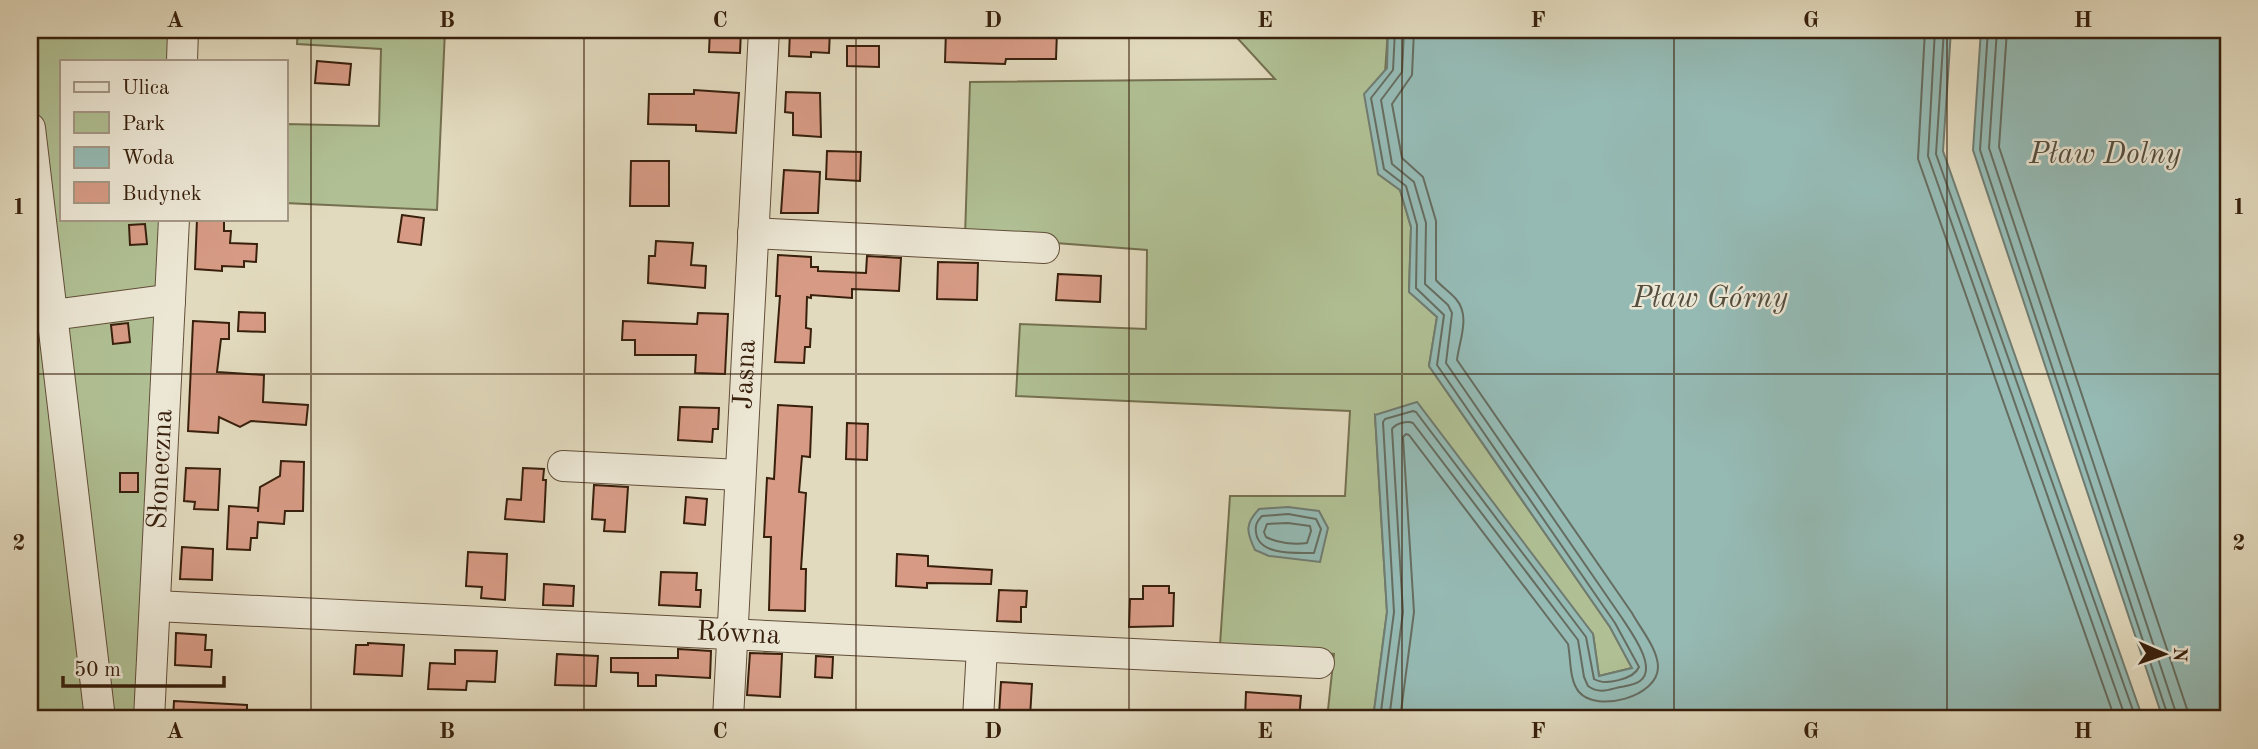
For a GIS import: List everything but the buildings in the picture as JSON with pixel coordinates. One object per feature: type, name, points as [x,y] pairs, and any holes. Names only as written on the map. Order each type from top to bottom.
[{"type":"street","points":[[182,60],[183,30]]},
{"type":"street","name":"Jasna","points":[[728,719],[764,30]]},
{"type":"street","points":[[30,128],[42,316],[100,719]]},
{"type":"street","name":"Słoneczna","points":[[149,719],[174,220]]},
{"type":"street","points":[[753,233],[1044,248]]},
{"type":"street","points":[[42,316],[158,301],[170,302]]},
{"type":"street","points":[[563,466],[740,475]]},
{"type":"street","name":"Równa","points":[[156,606],[1319,663]]},
{"type":"street","points":[[978,719],[982,648]]},
{"type":"green space","points":[[30,30],[171,30],[170,60],[60,60],[60,220],[162,220],[137,719],[30,719]]},
{"type":"green space","points":[[298,30],[445,30],[437,210],[287,203],[287,124],[379,126],[381,49],[297,44]]},
{"type":"green space","points":[[1230,30],[1388,30],[1378,174],[1400,190],[1411,227],[1409,291],[1437,317],[1429,366],[1610,627],[1632,668],[1599,676],[1593,634],[1375,415],[1387,612],[1373,719],[1327,719],[1334,654],[1220,645],[1230,496],[1345,496],[1350,411],[1016,396],[1020,324],[1146,329],[1147,250],[965,236],[970,82],[1275,79]]},
{"type":"water","name":"Pław Górny","points":[[1388,30],[1951,30],[1943,151],[2143,719],[1373,719],[1387,612],[1375,415],[1417,402],[1593,634],[1599,676],[1632,668],[1610,627],[1429,366],[1437,317],[1409,292],[1411,227],[1400,190],[1378,174],[1364,94],[1387,68]]},
{"type":"water","name":"Pław Dolny","points":[[1981,30],[2228,30],[2228,719],[2163,719],[1973,150]]},
{"type":"water","points":[[1288,507],[1319,511],[1328,528],[1320,562],[1269,556],[1255,550],[1248,528],[1254,514],[1259,509]]}]
